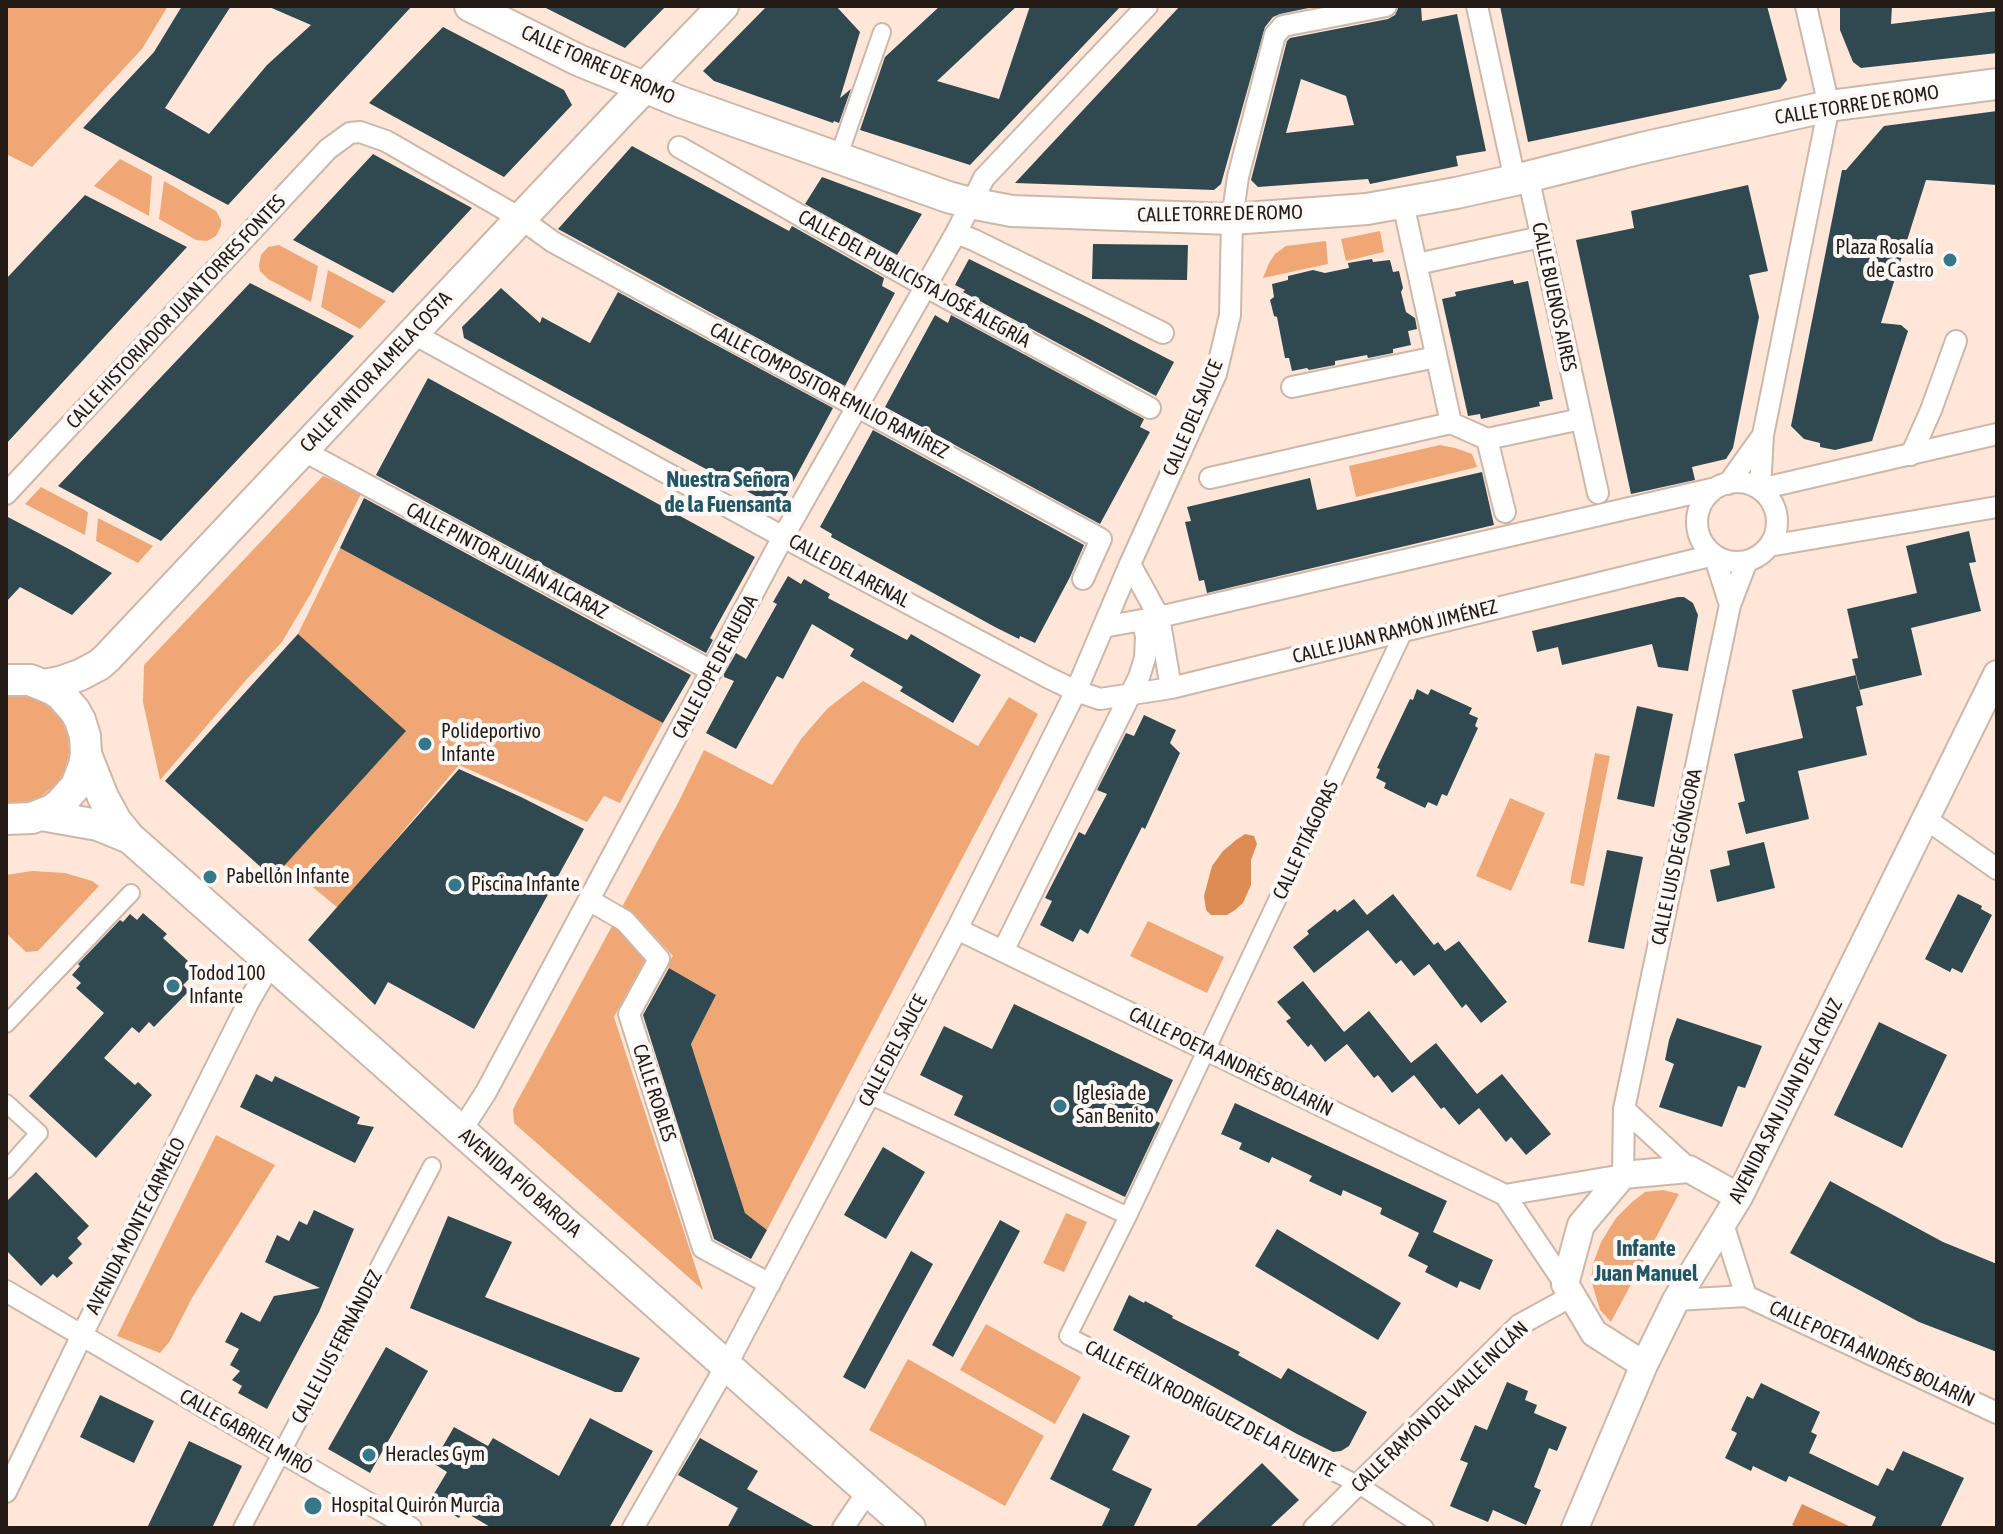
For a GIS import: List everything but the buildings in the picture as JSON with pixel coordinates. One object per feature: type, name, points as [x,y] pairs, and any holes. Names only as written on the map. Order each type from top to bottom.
[{"type":"main road","name":"CALLE TORRE DE ROMO","points":[[470,6],[578,60],[681,102],[970,203],[1012,211],[1232,219],[1347,211],[1403,203],[1522,178],[1829,106],[1997,84]]},
{"type":"main road","name":"CALLE PINTOR ALMELA COSTA","points":[[80,720],[84,700],[107,658],[723,6]]},
{"type":"main road","name":"CALLE PINTOR ALMELA COSTA","points":[[43,685],[80,675],[107,658]]},
{"type":"main road","points":[[6,680],[30,680],[43,685],[61,695],[80,720]]},
{"type":"main road","name":"AVENIDA PÍO BAROJA","points":[[80,720],[86,754],[103,797],[130,838],[910,1528]]},
{"type":"main road","points":[[17,819],[61,803],[76,786],[86,754]]},
{"type":"main road","name":"AVENIDA PÍO BAROJA","points":[[17,819],[98,825],[130,838]]},
{"type":"street","name":"CALLE LOPE DE RUEDA","points":[[461,1131],[486,1092],[783,537],[956,233],[984,178],[1147,6]]},
{"type":"street","name":"CALLE DEL SAUCE","points":[[633,1528],[726,1366],[957,929],[1076,691],[1216,374],[1230,315],[1232,219],[1238,177],[1275,35],[1283,26],[1386,6]]},
{"type":"street","name":"CALLE BUENOS AIRES","points":[[1477,6],[1522,178],[1541,237],[1598,493]]},
{"type":"street","points":[[1807,6],[1829,106]]},
{"type":"street","points":[[838,158],[882,32]]},
{"type":"street","name":"CALLE LUIS DE GÓNGORA","points":[[1769,546],[1777,518],[1774,507],[1760,489],[1763,435],[1829,106]]},
{"type":"street","name":"CALLE COMPOSITOR EMILIO RAMÍREZ","points":[[350,133],[360,132],[386,141],[520,218],[553,242],[1101,539],[1083,579]]},
{"type":"street","name":"CALLE HISTORIADOR JUAN TORRES FONTES","points":[[6,494],[328,149],[350,133]]},
{"type":"street","name":"CALLE DEL PUBLICISTA JOSÉ ALEGRÍA","points":[[679,147],[1150,408]]},
{"type":"street","points":[[1403,203],[1451,423]]},
{"type":"street","points":[[956,233],[1163,333]]},
{"type":"street","points":[[1417,264],[1541,237]]},
{"type":"street","name":"CALLE DEL ARENAL","points":[[412,333],[783,537],[1076,691]]},
{"type":"street","points":[[1911,455],[1956,341]]},
{"type":"street","points":[[1292,387],[1436,357]]},
{"type":"street","points":[[1210,478],[1451,423],[1487,439],[1581,419]]},
{"type":"street","points":[[1103,627],[1151,619],[1735,482],[1760,489],[1997,434]]},
{"type":"street","name":"CALLE LUIS DE GÓNGORA","points":[[1730,605],[1714,555],[1705,548],[1700,538],[1697,515],[1707,495],[1722,486],[1763,435]]},
{"type":"street","points":[[1487,439],[1505,512]]},
{"type":"street","name":"CALLE PINTOR JULIÁN ALCARAZ","points":[[302,450],[712,671]]},
{"type":"street","points":[[1714,555],[1724,561],[1747,561],[1769,546],[1997,507]]},
{"type":"street","name":"CALLE JUAN RAMÓN JIMÉNEZ","points":[[1076,691],[1100,699],[1171,688],[1714,555]]},
{"type":"street","name":"CALLE LUIS DE GÓNGORA","points":[[1623,1175],[1624,1109],[1730,605],[1747,561]]},
{"type":"street","points":[[1130,564],[1151,619],[1171,688]]},
{"type":"street","points":[[1003,951],[1139,677],[1151,619]]},
{"type":"street","name":"CALLE PITÁGORAS","points":[[1207,1050],[1405,629]]},
{"type":"street","name":"AVENIDA SAN JUAN DE LA CRUZ","points":[[1575,1528],[1644,1365],[1676,1300],[1739,1197],[1997,674]]},
{"type":"street","points":[[1926,819],[1997,869]]},
{"type":"street","points":[[6,1024],[131,893]]},
{"type":"street","name":"CALLE ROBLES","points":[[589,900],[625,921],[659,959],[629,1014],[703,1248],[770,1284]]},
{"type":"street","name":"CALLE POETA ANDRÉS BOLARÍN","points":[[957,929],[1505,1195]]},
{"type":"street","name":"AVENIDA MONTE CARMELO","points":[[6,1492],[242,1015],[271,963]]},
{"type":"street","name":"CALLE FÉLIX RODRÍGUEZ DE LA FUENTE","points":[[1207,1050],[1068,1336],[1359,1485],[1425,1528]]},
{"type":"street","points":[[869,1095],[1128,1216]]},
{"type":"street","points":[[6,1103],[39,1133],[6,1170]]},
{"type":"street","points":[[1624,1109],[1689,1169],[1739,1197]]},
{"type":"street","name":"CALLE LUIS FERNÁNDEZ","points":[[242,1528],[432,1166]]},
{"type":"street","points":[[1644,1365],[1594,1333],[1505,1195],[1623,1175],[1689,1169]]},
{"type":"street","points":[[1568,1290],[1581,1225],[1623,1175]]},
{"type":"street","name":"CALLE POETA ANDRÉS BOLARÍN","points":[[1723,1224],[1746,1296]]},
{"type":"street","name":"CALLE RAMÓN DEL VALLE INCLÁN","points":[[1314,1528],[1519,1325],[1568,1290]]},
{"type":"street","name":"CALLE GABRIEL MIRÓ","points":[[6,1291],[411,1528]]},
{"type":"street","name":"CALLE POETA ANDRÉS BOLARÍN","points":[[1676,1300],[1746,1296],[1997,1413]]},
{"type":"street","points":[[843,1528],[868,1491]]},
{"type":"shaded area","points":[[6,6],[168,6],[142,49],[32,167],[6,154]]},
{"type":"shaded area","points":[[120,159],[152,176],[149,216],[94,186]]},
{"type":"shaded area","points":[[164,181],[216,211],[221,226],[216,236],[207,241],[196,240],[159,219]]},
{"type":"shaded area","points":[[1380,231],[1384,252],[1346,261],[1341,239]]},
{"type":"shaded area","points":[[1326,241],[1328,264],[1263,278],[1275,254],[1286,246]]},
{"type":"shaded area","points":[[279,245],[318,266],[311,302],[268,279],[260,271],[261,255],[268,247]]},
{"type":"shaded area","points":[[328,270],[386,301],[360,329],[321,307]]},
{"type":"shaded area","points":[[1440,445],[1472,454],[1477,467],[1356,497],[1349,466]]},
{"type":"shaded area","points":[[323,476],[362,492],[311,593],[282,642],[160,780],[143,702],[144,665]]},
{"type":"shaded area","points":[[41,487],[88,512],[85,535],[25,504]]},
{"type":"shaded area","points":[[98,518],[153,546],[138,563],[96,541]]},
{"type":"shaded area","name":"Polideportivo Infante","points":[[340,548],[663,723],[620,803],[604,796],[587,822],[459,765],[338,908],[286,865],[273,878],[165,781],[298,634]]},
{"type":"shaded area","points":[[863,681],[978,746],[1009,697],[1038,714],[767,1230],[745,1213],[691,1044],[716,995],[666,966],[673,956],[633,913],[622,907],[704,750],[772,785],[801,739],[828,708]]},
{"type":"shaded area","points":[[6,695],[33,696],[49,705],[61,719],[68,735],[69,753],[65,771],[55,786],[40,797],[23,803],[6,803]]},
{"type":"shaded area","points":[[1595,753],[1610,756],[1584,886],[1570,883]]},
{"type":"shaded area","points":[[1510,798],[1545,813],[1511,891],[1476,876]]},
{"type":"shaded area","points":[[1245,834],[1254,836],[1257,844],[1251,860],[1251,885],[1243,903],[1235,910],[1227,915],[1211,915],[1206,910],[1204,896],[1212,866],[1223,851]]},
{"type":"shaded area","points":[[32,871],[65,873],[99,886],[38,951],[26,952],[6,933],[6,875]]},
{"type":"shaded area","points":[[1148,921],[1224,957],[1207,993],[1130,956]]},
{"type":"shaded area","points":[[612,926],[646,958],[614,1017],[703,1290],[514,1123],[513,1109]]},
{"type":"shaded area","points":[[216,1135],[275,1165],[160,1353],[117,1336]]},
{"type":"shaded area","points":[[1663,1190],[1679,1194],[1611,1322],[1600,1310],[1591,1280],[1601,1242],[1616,1218],[1632,1202],[1645,1192]]},
{"type":"shaded area","points":[[1066,1213],[1087,1222],[1064,1272],[1043,1263]]},
{"type":"shaded area","points":[[986,1324],[1081,1377],[1055,1424],[960,1370]]},
{"type":"shaded area","points":[[908,1359],[1044,1436],[1005,1506],[869,1430]]},
{"type":"shaded area","points":[[1802,1504],[1851,1527],[1799,1528],[1792,1525]]},
{"type":"place","name":"Plaza Rosalía de Castro","points":[[1950,260]]},
{"type":"place","name":"Polideportivo Infante","points":[[425,744]]},
{"type":"place","name":"Pabellón Infante","points":[[210,877]]},
{"type":"place","name":"Piscina Infante","points":[[455,885]]},
{"type":"place","name":"Todod 100 Infante","points":[[173,986]]},
{"type":"place","name":"Iglesia de San Benito","points":[[1060,1106]]},
{"type":"place","name":"Heracles Gym","points":[[369,1455]]},
{"type":"place","name":"Hospital Quirón Murcia","points":[[313,1506]]},
{"type":"district","name":"Nuestra Señora de la Fuensanta","points":[[728,492]]},
{"type":"district","name":"Infante Juan Manuel","points":[[1646,1262]]}]
